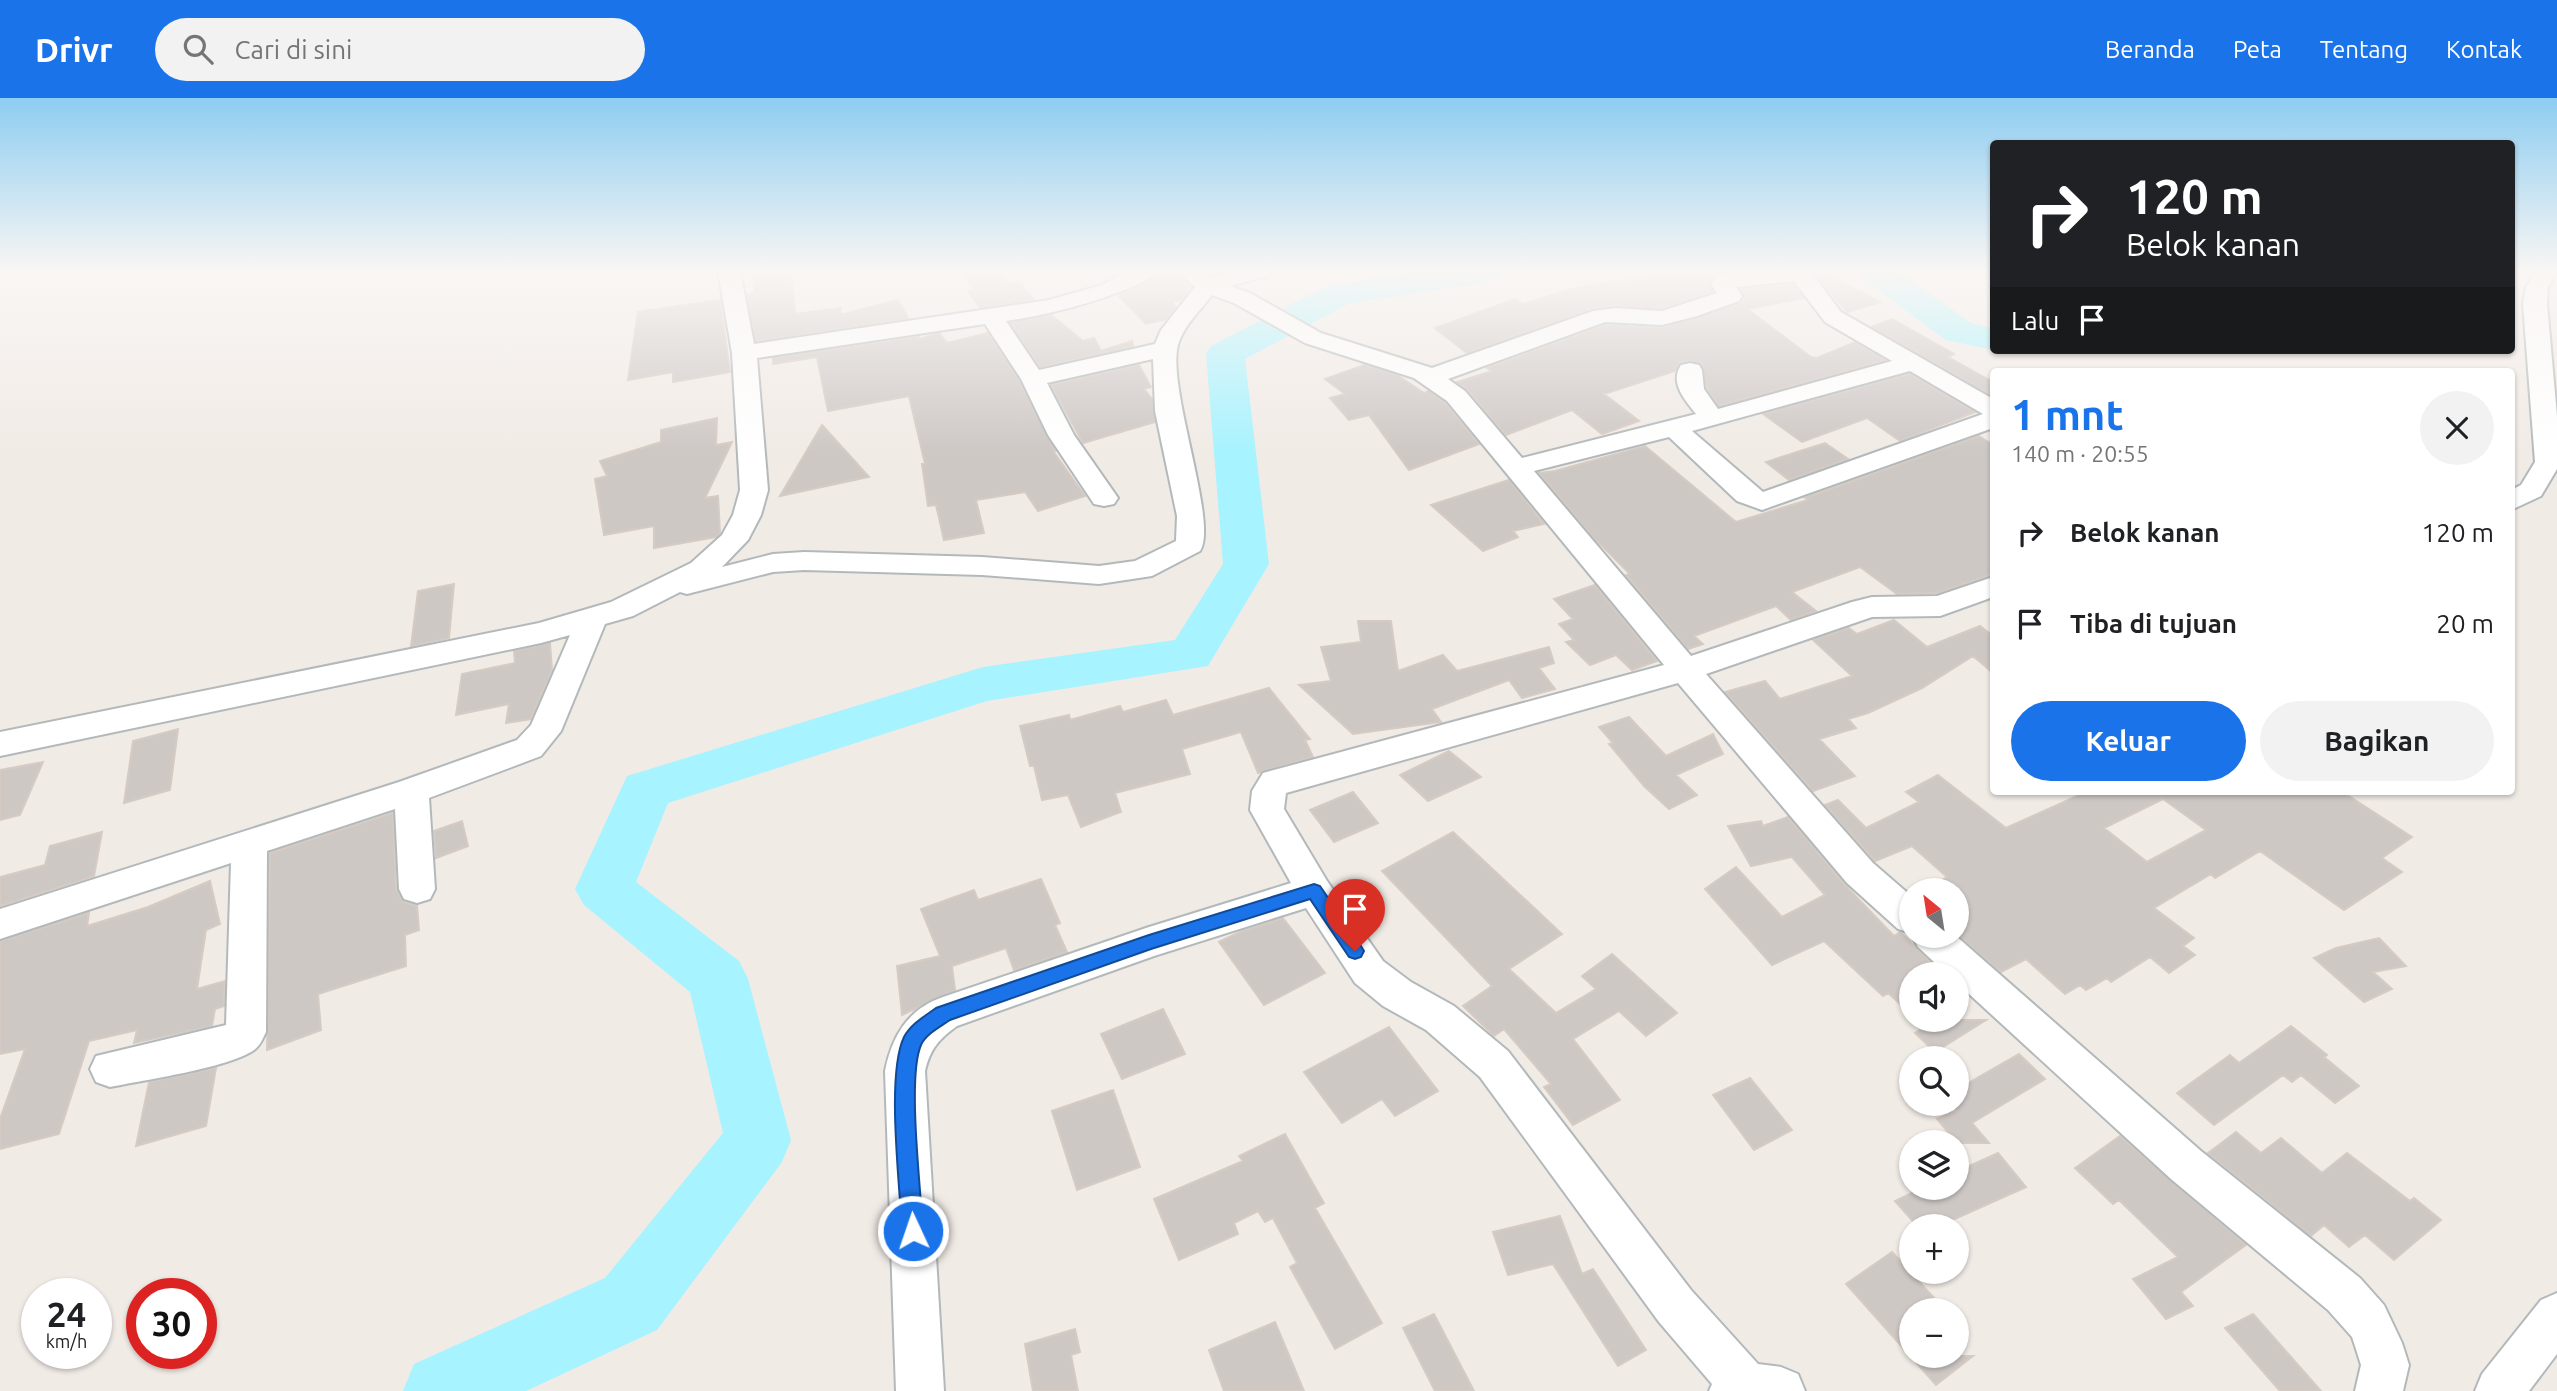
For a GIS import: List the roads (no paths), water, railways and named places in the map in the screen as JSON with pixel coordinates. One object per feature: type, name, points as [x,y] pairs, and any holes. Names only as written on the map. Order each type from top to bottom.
[{"type":"street","points":[[0,744],[541,633],[592,620],[661,592],[701,570],[734,540],[747,515],[754,490],[740,331]]},
{"type":"street","points":[[744,353],[898,331]]},
{"type":"street","points":[[1002,331],[1033,379],[1061,435],[1104,498]]},
{"type":"street","points":[[661,592],[773,563],[804,561],[954,565],[1099,575],[1142,569],[1172,555],[1190,545],[1191,516],[1168,411],[1165,349],[1172,331]]},
{"type":"street","points":[[1300,331],[1312,338],[1430,377],[1457,396],[1685,670],[1860,873],[1899,907]]},
{"type":"street","points":[[1430,377],[1558,331]]},
{"type":"street","points":[[1858,331],[1990,407]]},
{"type":"street","points":[[2515,500],[2531,490],[2549,463],[2537,331]]},
{"type":"street","points":[[1033,379],[1165,349]]},
{"type":"street","points":[[1515,468],[1912,363]]},
{"type":"street","points":[[1690,370],[1687,376],[1690,386],[1712,418]]},
{"type":"street","points":[[1674,428],[1747,495],[1762,502],[1990,420]]},
{"type":"street","points":[[1753,1390],[1675,1306],[1494,1064],[1440,1018],[1396,994],[1369,972],[1314,891],[1267,810],[1269,791],[1275,782],[1685,670],[1852,612],[1872,607],[1940,606],[1990,587]]},
{"type":"street","points":[[0,924],[411,791],[521,752],[539,739],[592,620]]},
{"type":"street","points":[[411,791],[417,889]]},
{"type":"street","points":[[110,1069],[224,1045],[240,1038],[246,1032],[249,842]]},
{"type":"street","points":[[920,1391],[905,1071],[913,1040],[943,1014],[1149,942],[1314,891]]},
{"type":"street","points":[[1944,948],[2186,1165],[2344,1294],[2368,1321],[2378,1343],[2385,1365],[2379,1391]]},
{"type":"street","points":[[2499,1391],[2557,1315]]},
{"type":"waterway","points":[[441,1391],[631,1304],[758,1140],[717,979],[604,889],[646,790],[983,684],[1191,654],[1246,564],[1225,354],[1268,331]]},
{"type":"waterway","points":[[1958,331],[1990,338]]}]
